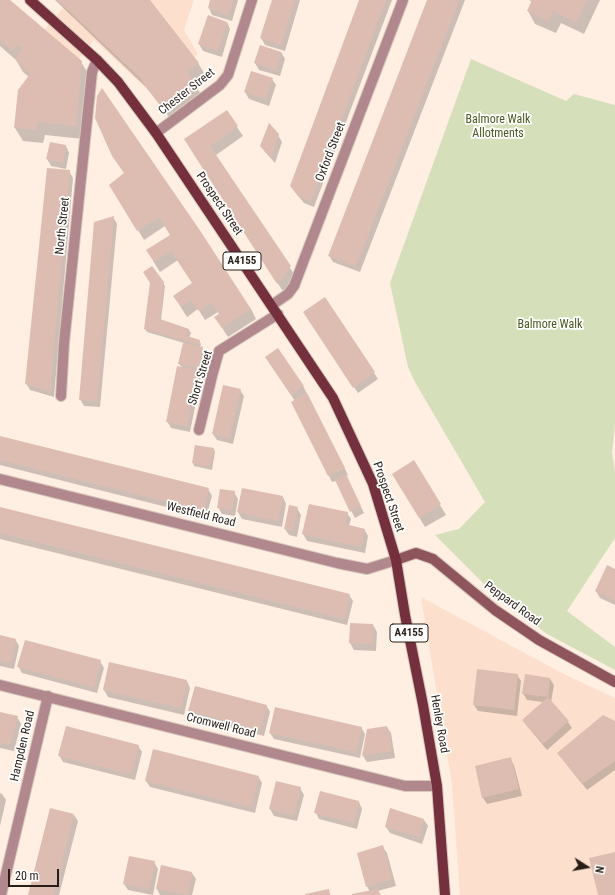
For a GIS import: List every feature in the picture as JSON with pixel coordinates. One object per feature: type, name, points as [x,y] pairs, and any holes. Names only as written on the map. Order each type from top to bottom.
[{"type":"main road","name":"Prospect Street","points":[[30,0],[97,60],[118,82],[156,133],[333,398],[373,484],[396,560]]},
{"type":"main road","name":"Peppard Road","points":[[396,560],[416,553],[433,559],[496,610],[539,640],[615,682]]},
{"type":"main road","name":"Henley Road","points":[[396,560],[437,786],[445,895]]},
{"type":"street","name":"Chester Street","points":[[156,133],[220,85],[228,75],[252,0]]},
{"type":"street","name":"Oxford Street","points":[[272,305],[288,294],[294,286],[403,0]]},
{"type":"street","name":"North Street","points":[[61,396],[64,343],[92,72],[97,60]]},
{"type":"street","name":"Short Street","points":[[199,430],[219,351],[278,314]]},
{"type":"street","name":"Westfield Road","points":[[0,479],[337,563],[367,569],[396,560]]},
{"type":"street","name":"Cromwell Road","points":[[0,685],[405,786],[437,786]]},
{"type":"street","name":"Hampden Road","points":[[1,895],[48,696]]},
{"type":"shaded area","points":[[57,0],[194,0],[184,30],[198,54],[152,94],[94,40],[62,80],[29,48],[64,7]]},
{"type":"shaded area","points":[[421,597],[562,673],[615,698],[615,895],[460,895],[452,785]]},
{"type":"green space","points":[[471,59],[566,101],[574,94],[615,105],[615,424],[612,452],[615,472],[615,538],[567,611],[615,647],[615,670],[547,634],[484,584],[435,535],[459,529],[485,502],[415,382],[408,367],[390,283]]},
{"type":"building","points":[[0,0],[10,0],[82,61],[76,126],[37,122],[36,130],[14,128],[18,90],[30,74],[15,59],[23,48],[18,44],[13,51],[0,40]]},
{"type":"building","points":[[57,0],[150,0],[199,63],[187,72],[197,86],[168,109],[162,108],[139,77]]},
{"type":"building","points":[[210,0],[233,0],[228,15],[208,8]]},
{"type":"building","points":[[272,0],[295,0],[281,45],[260,38]]},
{"type":"building","points":[[359,0],[386,0],[311,201],[299,197],[290,186]]},
{"type":"building","points":[[427,0],[459,0],[356,266],[328,256]]},
{"type":"building","points":[[532,0],[587,0],[576,22],[553,11],[548,21],[527,11]]},
{"type":"building","points":[[208,15],[227,22],[218,51],[198,44]]},
{"type":"building","points":[[260,45],[281,52],[276,70],[254,63]]},
{"type":"building","points":[[251,71],[273,78],[265,99],[244,92]]},
{"type":"building","points":[[102,88],[201,232],[251,309],[222,328],[214,317],[219,314],[211,302],[199,311],[191,300],[181,307],[173,296],[192,283],[171,251],[154,262],[146,250],[170,235],[159,217],[137,231],[109,185],[124,173],[112,156],[95,118],[97,96]]},
{"type":"building","points":[[227,110],[238,126],[210,146],[291,266],[277,284],[184,139]]},
{"type":"building","points":[[269,123],[279,134],[271,158],[260,146]]},
{"type":"building","points":[[50,142],[66,145],[63,163],[46,159]]},
{"type":"building","points":[[47,168],[70,170],[50,391],[25,384]]},
{"type":"building","points":[[114,216],[97,401],[79,400],[94,222]]},
{"type":"building","points":[[152,266],[164,282],[160,319],[189,329],[187,336],[200,340],[199,345],[144,329],[150,283],[143,272]]},
{"type":"building","points":[[325,297],[375,372],[353,388],[303,312]]},
{"type":"building","points":[[183,343],[203,347],[198,368],[178,364]]},
{"type":"building","points":[[278,348],[304,386],[291,395],[265,357]]},
{"type":"building","points":[[177,366],[198,370],[187,426],[166,422]]},
{"type":"building","points":[[223,385],[241,389],[229,438],[212,434]]},
{"type":"building","points":[[307,393],[345,468],[328,476],[291,402]]},
{"type":"building","points":[[0,436],[209,488],[203,511],[0,460]]},
{"type":"building","points":[[195,445],[214,448],[210,467],[192,463]]},
{"type":"building","points":[[414,460],[441,504],[419,518],[392,474]]},
{"type":"building","points":[[346,474],[361,506],[350,512],[335,480]]},
{"type":"building","points":[[242,488],[283,496],[278,521],[237,512]]},
{"type":"building","points":[[220,489],[235,491],[232,510],[217,508]]},
{"type":"building","points":[[309,504],[348,512],[345,524],[365,529],[361,547],[302,534]]},
{"type":"building","points":[[289,505],[298,507],[293,531],[284,529]]},
{"type":"building","points":[[0,507],[350,594],[344,619],[0,533]]},
{"type":"building","points":[[607,565],[615,569],[615,601],[595,591]]},
{"type":"building","points":[[350,623],[373,624],[373,644],[349,643]]},
{"type":"building","points":[[0,635],[16,639],[11,663],[0,660]]},
{"type":"building","points":[[25,640],[101,660],[94,687],[17,667]]},
{"type":"building","points":[[109,662],[187,680],[181,708],[103,690]]},
{"type":"building","points":[[477,669],[518,674],[514,710],[473,705]]},
{"type":"building","points":[[525,674],[550,678],[548,697],[522,694]]},
{"type":"building","points":[[195,686],[267,705],[260,730],[188,711]]},
{"type":"building","points":[[548,697],[569,721],[543,744],[522,720]]},
{"type":"building","points":[[275,707],[362,727],[356,752],[269,733]]},
{"type":"building","points":[[0,712],[18,716],[10,745],[0,743]]},
{"type":"building","points":[[603,715],[615,721],[615,761],[582,784],[557,753]]},
{"type":"building","points":[[66,726],[139,745],[131,774],[58,756]]},
{"type":"building","points":[[387,726],[392,751],[362,756],[367,729]]},
{"type":"building","points":[[153,749],[259,776],[251,807],[145,781]]},
{"type":"building","points":[[511,757],[519,789],[482,798],[475,766]]},
{"type":"building","points":[[276,781],[301,787],[294,815],[269,809]]},
{"type":"building","points":[[320,791],[359,801],[354,823],[314,813]]},
{"type":"building","points":[[50,808],[74,814],[54,895],[28,895]]},
{"type":"building","points":[[390,808],[424,819],[419,837],[385,827]]},
{"type":"building","points":[[383,845],[392,879],[366,887],[357,853]]},
{"type":"building","points":[[615,852],[615,895],[598,895],[589,858]]},
{"type":"building","points":[[129,856],[155,861],[149,889],[123,884]]},
{"type":"building","points":[[161,865],[192,872],[188,895],[156,889]]},
{"type":"building","points":[[329,889],[330,895],[305,895],[305,894]]},
{"type":"building","points":[[378,889],[380,895],[352,895],[352,894]]},
{"type":"park label","name":"Balmore Walk Allotments","points":[[498,127]]},
{"type":"park label","name":"Balmore Walk","points":[[550,325]]}]
